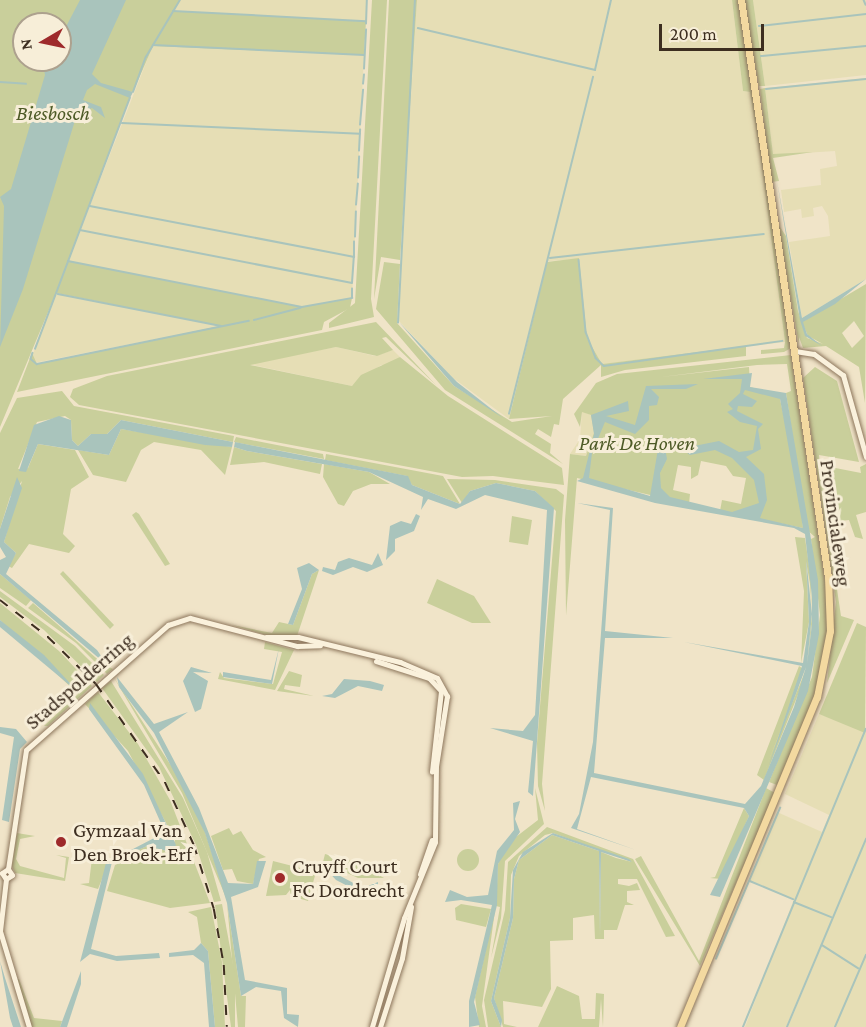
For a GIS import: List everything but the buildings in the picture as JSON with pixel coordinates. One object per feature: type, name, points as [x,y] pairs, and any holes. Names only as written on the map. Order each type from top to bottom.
[{"type":"main road","name":"Provincialeweg","points":[[680,1027],[817,698],[828,652],[828,577],[741,0]]},
{"type":"street","points":[[795,351],[814,354],[843,375],[866,457]]},
{"type":"street","name":"Stadspolderring","points":[[0,931],[6,879],[2,873],[8,868],[28,747],[178,619],[190,618],[266,637],[298,637],[372,658],[429,678],[441,691],[432,763],[434,829],[372,1027]]},
{"type":"street","name":"Stadspolderring","points":[[380,1027],[402,958],[411,902]]},
{"type":"street","points":[[0,931],[29,1027]]},
{"type":"shaded area","points":[[180,0],[367,0],[366,21],[173,11]]},
{"type":"shaded area","points":[[417,0],[732,0],[743,91],[750,92],[761,162],[785,342],[602,364],[587,338],[579,259],[548,261],[509,419],[453,378],[397,319]]},
{"type":"shaded area","points":[[753,0],[866,0],[866,75],[765,86]]},
{"type":"shaded area","points":[[153,45],[364,55],[352,298],[302,307],[68,261]]},
{"type":"shaded area","points":[[866,78],[866,279],[802,318],[789,242],[830,236],[828,216],[822,206],[813,208],[814,216],[802,218],[801,209],[784,212],[781,190],[821,185],[820,169],[837,166],[835,151],[773,155],[765,88]]},
{"type":"shaded area","points":[[56,293],[222,326],[34,363],[31,359]]},
{"type":"shaded area","points":[[336,347],[375,356],[393,350],[400,357],[389,366],[381,365],[352,386],[248,364]]},
{"type":"shaded area","points":[[582,411],[591,415],[594,434],[586,456],[570,454],[580,439]]},
{"type":"shaded area","points":[[819,714],[866,730],[866,837],[862,848],[866,840],[866,1027],[788,1027],[855,865],[786,1027],[745,1027],[794,899],[749,881],[777,812],[822,832],[829,815],[785,794]]},
{"type":"green space","name":"Biesbosch","points":[[0,0],[180,0],[173,11],[366,21],[364,55],[153,46],[133,92],[123,91],[130,98],[68,261],[302,307],[352,298],[350,308],[324,322],[322,330],[17,392],[32,353],[37,364],[220,326],[56,293],[0,427]]},
{"type":"green space","points":[[372,0],[387,0],[371,299],[374,317],[329,328],[329,323],[355,303]]},
{"type":"green space","points":[[389,0],[417,0],[400,260],[381,257],[374,299]]},
{"type":"green space","points":[[732,0],[738,0],[791,348],[784,352],[761,354],[761,350],[784,348],[785,342],[761,162],[750,92],[743,91]]},
{"type":"green space","points":[[743,0],[753,0],[765,86],[759,86]]},
{"type":"green space","points":[[765,88],[773,154],[813,152],[773,158],[779,181],[771,182],[760,89]]},
{"type":"green space","points":[[778,224],[786,236],[798,311],[807,338],[823,344],[808,336],[802,322],[866,284],[865,403],[859,367],[826,346],[803,348],[799,337],[799,345]],"holes":[[[854,321],[864,336],[852,348],[842,333]]]},
{"type":"green space","points":[[579,258],[587,338],[602,364],[746,346],[746,356],[625,370],[601,377],[601,365],[563,399],[559,425],[554,424],[551,437],[538,429],[535,434],[551,444],[550,453],[563,464],[445,390],[376,309],[384,262],[400,264],[397,323],[454,386],[512,422],[552,416],[509,419],[547,262]]},
{"type":"green space","points":[[376,322],[436,385],[386,337],[382,338],[393,350],[377,356],[336,347],[250,365],[352,386],[361,375],[400,357],[448,396],[562,468],[564,485],[493,476],[462,477],[79,405],[70,397],[73,389],[107,376]]},
{"type":"green space","name":"Park De Hoven","points":[[791,355],[830,614],[819,685],[777,785],[769,782],[812,677],[820,615],[811,539],[815,537],[807,530],[786,393],[791,391],[787,364],[757,365],[661,377],[749,367],[750,387],[779,395],[799,484],[803,528],[720,511],[722,500],[741,504],[746,478],[733,476],[726,466],[701,461],[698,475],[691,479],[691,467],[678,465],[673,490],[690,494],[689,504],[577,478],[566,616],[565,520],[570,454],[586,456],[594,433],[591,415],[582,412],[580,427],[574,414],[596,383],[617,374]]},
{"type":"green space","points":[[815,367],[837,381],[859,462],[819,455],[820,465],[861,473],[860,467],[866,464],[866,512],[856,515],[863,539],[855,537],[849,520],[840,521],[837,533],[829,536],[841,616],[854,620],[827,683],[836,602],[803,378]]},
{"type":"green space","points":[[62,391],[74,406],[234,436],[233,442],[121,420],[107,434],[91,434],[78,446],[72,440],[71,420],[65,416],[37,422],[18,469],[28,468],[38,444],[75,450],[89,477],[71,489],[63,534],[75,546],[69,553],[29,544],[12,568],[8,566],[16,553],[4,542],[22,481],[10,497],[0,529],[0,433],[17,398]]},
{"type":"green space","points":[[121,429],[232,447],[225,475],[201,450],[154,442],[141,450],[126,482],[93,475],[78,450],[109,455]]},
{"type":"green space","points":[[236,437],[323,454],[324,459],[234,442]]},
{"type":"green space","points":[[234,447],[322,464],[320,474],[264,462],[230,465]]},
{"type":"green space","points":[[326,454],[443,476],[460,504],[412,485],[407,476],[325,460]]},
{"type":"green space","points":[[324,464],[369,472],[390,484],[371,484],[353,491],[344,506],[338,504],[323,477]]},
{"type":"green space","points":[[447,479],[495,480],[556,489],[564,495],[542,784],[545,811],[538,786],[537,743],[556,511],[535,491],[496,483],[470,491],[462,503]]},
{"type":"green space","points":[[136,512],[170,564],[165,566],[132,515]]},
{"type":"green space","points":[[512,516],[532,520],[528,545],[509,542]]},
{"type":"green space","points":[[795,537],[805,538],[811,580],[812,609],[806,561],[809,622],[801,663],[804,591]]},
{"type":"green space","points":[[319,570],[297,636],[273,637],[232,625],[272,633],[279,622],[293,625],[312,574]]},
{"type":"green space","points":[[63,571],[114,625],[110,629],[60,574]]},
{"type":"green space","points":[[0,574],[31,600],[26,606],[0,588]]},
{"type":"green space","points":[[437,579],[474,596],[491,623],[472,623],[427,603]]},
{"type":"green space","points":[[0,591],[75,646],[104,675],[97,682],[44,630],[0,597]]},
{"type":"green space","points":[[0,603],[59,651],[92,686],[48,726],[44,726],[78,694],[0,620]]},
{"type":"green space","points":[[33,603],[103,664],[113,669],[107,674],[76,643],[28,608]]},
{"type":"green space","points":[[857,623],[866,627],[865,733],[819,714]]},
{"type":"green space","points":[[265,642],[294,650],[275,690],[218,679],[220,672],[224,678],[273,684],[282,652],[264,649]]},
{"type":"green space","points":[[799,666],[802,668],[798,688],[766,767],[807,667],[801,687],[764,780],[757,775]]},
{"type":"green space","points":[[289,671],[302,675],[300,687],[285,685],[284,689],[314,696],[277,691]]},
{"type":"green space","points":[[113,676],[181,781],[205,832],[227,900],[182,793]]},
{"type":"green space","points":[[111,681],[183,798],[207,852],[221,901],[214,902],[196,845],[159,767],[102,688]]},
{"type":"green space","points":[[98,692],[138,744],[170,800],[210,903],[170,908],[107,891],[115,865],[126,860],[124,856],[147,846],[171,852],[175,840],[128,751],[85,704]]},
{"type":"green space","points":[[535,788],[544,824],[505,861],[501,918],[491,958],[500,907],[496,906],[498,864],[508,843],[538,820]]},
{"type":"green space","points":[[766,788],[775,793],[700,966],[635,859],[641,856],[699,961]]},
{"type":"green space","points":[[744,808],[749,816],[721,879],[710,878],[715,877]]},
{"type":"green space","points":[[547,827],[633,859],[675,936],[666,937],[637,879],[618,879],[618,884],[629,886],[637,883],[640,890],[627,891],[627,902],[634,905],[625,905],[617,930],[604,930],[604,939],[595,939],[594,915],[573,918],[573,940],[550,941],[551,989],[542,1007],[503,1001],[504,1024],[517,1027],[503,1027],[494,998],[513,918],[514,879],[519,860],[552,835],[599,851],[600,936],[601,852],[632,862],[553,833],[545,835],[519,856],[511,875],[510,918],[491,1001],[501,1027],[488,1027],[484,1000],[505,910],[508,862]]},
{"type":"green space","points":[[229,828],[233,835],[241,831],[253,850],[266,857],[259,859],[253,884],[237,881],[232,869],[223,870],[211,836]]},
{"type":"green space","points":[[17,833],[35,836],[20,839],[16,859],[20,866],[64,878],[66,858],[56,855],[69,857],[65,881],[15,873],[12,866]]},
{"type":"green space","points":[[468,849],[478,856],[479,860],[472,870],[468,871],[458,864],[457,860],[464,850]]},
{"type":"green space","points":[[119,851],[111,857],[98,889],[80,884],[89,883],[92,858],[105,861]]},
{"type":"green space","points":[[325,854],[356,862],[384,878],[358,878],[323,862]]},
{"type":"green space","points":[[273,861],[316,872],[308,901],[291,896],[290,890],[286,895],[266,896]]},
{"type":"green space","points":[[227,903],[241,996],[246,996],[245,1027],[238,1027]]},
{"type":"green space","points":[[222,904],[235,975],[235,1027],[231,1027],[215,905]]},
{"type":"green space","points":[[461,904],[491,909],[486,927],[456,920],[455,908]]},
{"type":"green space","points":[[211,907],[222,962],[225,1027],[215,1027],[208,951],[201,943],[197,917],[188,912]]},
{"type":"green space","points":[[495,910],[482,1006],[486,1027],[479,1027],[475,997]]},
{"type":"green space","points":[[14,979],[19,979],[34,1018],[62,1021],[60,1027],[31,1027]]},
{"type":"green space","points":[[557,986],[579,996],[582,1019],[595,1019],[596,993],[604,994],[603,1027],[601,999],[599,1027],[538,1027]]},
{"type":"water","points":[[80,0],[126,0],[92,74],[101,83],[133,92],[130,98],[95,84],[87,90],[83,100],[101,107],[105,118],[92,108],[77,114],[23,289],[0,347],[4,206],[0,197],[11,189],[44,72],[72,72],[72,15]]},
{"type":"water","points":[[777,181],[802,318],[866,279],[835,304],[803,322],[807,334],[822,346],[805,336],[800,320]]},
{"type":"water","points":[[399,322],[457,382],[503,418],[454,386]]},
{"type":"water","points":[[752,373],[750,387],[786,393],[818,580],[819,634],[808,691],[720,897],[710,895],[749,816],[744,808],[591,777],[577,829],[636,850],[571,828],[579,814],[593,742],[610,510],[577,503],[613,508],[605,631],[673,638],[605,638],[594,773],[745,804],[761,786],[794,707],[806,667],[768,768],[802,666],[684,642],[803,663],[809,622],[806,558],[812,614],[805,534],[794,528],[655,503],[577,481],[583,478],[594,434],[591,415],[628,401],[629,411],[606,416],[635,425],[646,386],[698,384],[686,389],[651,389],[659,397],[657,405],[649,406],[649,420],[635,434],[605,422],[592,453],[589,478],[650,496],[658,449],[671,437],[689,447],[719,441],[739,452],[753,450],[757,426],[740,422],[727,412],[733,409],[728,404],[740,393],[742,379],[703,379]],"holes":[[[745,390],[780,399],[803,528],[760,518],[767,500],[764,474],[746,457],[761,449],[758,429],[763,424],[737,411],[738,406],[752,407],[757,401],[743,394]],[[672,442],[690,455],[715,450],[732,458],[754,480],[759,503],[732,512],[670,497],[661,488],[660,473],[667,459],[665,448]],[[812,614],[812,624],[807,664]]]},
{"type":"water","points":[[59,416],[71,420],[72,440],[78,446],[91,434],[107,434],[121,420],[233,442],[232,447],[205,445],[121,429],[109,455],[38,444],[26,472],[19,471],[34,425]]},
{"type":"water","points":[[235,442],[408,476],[412,485],[460,504],[470,491],[496,483],[535,491],[554,508],[533,796],[528,792],[533,741],[490,728],[523,731],[535,715],[547,510],[485,495],[456,509],[428,499],[421,510],[423,497],[369,472],[247,451],[234,447]]},
{"type":"water","points":[[17,477],[22,488],[4,542],[16,553],[6,574],[97,650],[108,666],[0,574],[0,560],[6,557],[0,547],[0,529]]},
{"type":"water","points":[[416,514],[420,516],[414,531],[395,539],[395,551],[386,560],[390,526],[401,521],[411,524]]},
{"type":"water","points":[[378,553],[383,565],[367,572],[353,567],[333,575],[322,571],[323,567],[335,570],[338,562],[349,558],[372,565]]},
{"type":"water","points":[[309,563],[319,570],[312,574],[293,625],[288,624],[302,589],[297,568]]},
{"type":"water","points":[[0,620],[44,655],[79,693],[0,627]]},
{"type":"water","points":[[279,648],[272,684],[223,677],[223,672],[271,680]]},
{"type":"water","points":[[191,667],[212,673],[193,672],[208,681],[201,709],[195,712],[183,681]]},
{"type":"water","points":[[117,677],[154,724],[188,712],[159,732],[199,808],[228,883],[253,884],[257,861],[266,861],[258,887],[231,897],[245,980],[287,988],[287,1014],[299,1015],[298,1027],[284,1018],[281,991],[256,987],[241,996],[227,903],[205,833],[154,733],[119,687]]},
{"type":"water","points":[[344,679],[370,681],[384,685],[382,691],[358,686],[335,698],[322,696],[332,694]]},
{"type":"water","points":[[90,703],[143,774],[176,845],[171,852],[147,846],[112,862],[91,949],[116,956],[159,953],[160,958],[117,961],[90,954],[80,962],[106,863],[160,835],[163,828],[144,785],[89,709]]},
{"type":"water","points":[[0,727],[16,729],[27,742],[20,749],[9,822],[2,820],[14,737],[0,733]]},
{"type":"water","points":[[520,801],[515,819],[520,832],[498,864],[497,905],[474,1002],[480,1025],[469,1027],[469,1001],[492,905],[461,900],[445,902],[450,890],[467,897],[488,895],[497,851],[514,830],[513,803]]},
{"type":"water","points":[[553,833],[632,862],[601,852],[600,936],[599,851],[552,835],[519,860],[514,879],[513,918],[494,998],[502,1020],[501,1027],[491,1001],[510,918],[513,870],[523,852]]},
{"type":"water","points":[[325,868],[363,888],[378,882],[378,891],[369,897],[336,880]]},
{"type":"water","points":[[201,943],[208,951],[215,1027],[209,1027],[204,963],[193,955],[169,957],[169,953],[194,950]]},
{"type":"water","points":[[0,961],[21,1027],[13,1027],[10,1018]]},
{"type":"water","points":[[81,971],[81,984],[67,1027],[60,1027]]},
{"type":"waterway","points":[[133,92],[146,57],[180,0]]},
{"type":"waterway","points":[[366,24],[367,0]]},
{"type":"waterway","points":[[398,323],[415,0]]},
{"type":"waterway","points":[[418,28],[595,70],[611,0]]},
{"type":"waterway","points":[[864,0],[866,5]]},
{"type":"waterway","points":[[173,11],[366,21]]},
{"type":"waterway","points":[[759,26],[866,14]]},
{"type":"waterway","points":[[364,69],[366,30]]},
{"type":"waterway","points":[[153,45],[364,55]]},
{"type":"waterway","points":[[761,56],[866,46]]},
{"type":"waterway","points":[[363,84],[364,75]]},
{"type":"waterway","points":[[509,414],[593,77]]},
{"type":"waterway","points":[[766,89],[866,79]]},
{"type":"waterway","points":[[0,82],[26,84]]},
{"type":"waterway","points":[[360,125],[363,90]]},
{"type":"waterway","points":[[35,349],[130,98]]},
{"type":"waterway","points":[[122,123],[360,134]]},
{"type":"waterway","points":[[359,151],[360,130]]},
{"type":"waterway","points":[[358,178],[359,157]]},
{"type":"waterway","points":[[356,205],[358,184]]},
{"type":"waterway","points":[[90,206],[354,257],[354,242]]},
{"type":"waterway","points":[[355,237],[356,212]]},
{"type":"waterway","points":[[80,230],[352,283],[354,257]]},
{"type":"waterway","points":[[550,258],[764,234]]},
{"type":"waterway","points":[[579,260],[586,332],[596,358],[604,366],[782,341]]},
{"type":"waterway","points":[[68,261],[302,307],[352,298],[352,289]]},
{"type":"waterway","points":[[58,294],[221,326]]},
{"type":"waterway","points":[[254,320],[300,308]]},
{"type":"waterway","points":[[33,353],[31,359],[37,364],[249,321]]},
{"type":"waterway","points":[[743,1027],[866,729]]},
{"type":"waterway","points":[[716,959],[780,808]]},
{"type":"waterway","points":[[787,1027],[866,839]]},
{"type":"waterway","points":[[750,881],[793,899]]},
{"type":"waterway","points":[[794,902],[831,917]]},
{"type":"waterway","points":[[822,945],[858,968]]},
{"type":"waterway","points":[[835,1027],[866,955]]},
{"type":"railway","points":[[0,600],[48,637],[96,684],[165,782],[194,845],[214,909],[224,965],[227,1027]]},
{"type":"place","name":"Gymzaal Van Den Broek-Erf","points":[[61,842]]},
{"type":"place","name":"Cruyff Court FC Dordrecht","points":[[280,878]]}]
